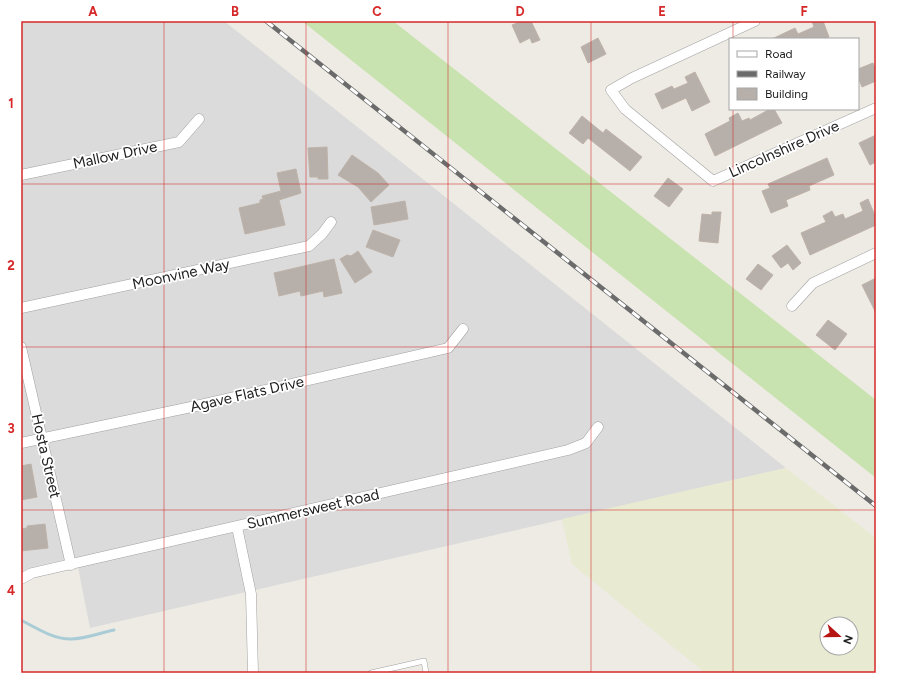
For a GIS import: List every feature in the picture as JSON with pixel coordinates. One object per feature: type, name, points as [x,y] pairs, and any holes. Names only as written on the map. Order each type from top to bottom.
[{"type":"street","name":"Lincolnshire Drive","points":[[756,21],[632,78],[611,90],[625,109],[713,181],[876,108]]},
{"type":"street","name":"Mallow Drive","points":[[21,175],[179,142],[199,119]]},
{"type":"street","name":"Moonvine Way","points":[[21,308],[309,246],[322,234],[331,222]]},
{"type":"street","points":[[792,306],[813,283],[876,253]]},
{"type":"street","name":"Agave Flats Drive","points":[[21,443],[196,406],[448,348],[464,329]]},
{"type":"street","name":"Hosta Street","points":[[21,348],[71,565]]},
{"type":"street","name":"Summersweet Road","points":[[21,579],[32,573],[568,450],[586,443],[598,427]]},
{"type":"street","points":[[236,527],[251,594],[253,673]]},
{"type":"lane","points":[[371,673],[424,661],[426,673]]},
{"type":"shaded area","points":[[21,21],[224,21],[786,468],[90,628],[76,557],[32,567],[21,572]]},
{"type":"green space","points":[[302,21],[393,21],[876,400],[876,478]]},
{"type":"green space","points":[[786,468],[876,538],[876,673],[705,673],[572,564],[562,519]]},
{"type":"building","points":[[522,21],[531,21],[540,40],[532,43],[530,38],[520,43],[512,25]]},
{"type":"building","points":[[812,21],[823,21],[829,37],[774,38],[795,28],[798,34],[814,27]]},
{"type":"building","points":[[598,38],[606,54],[588,63],[581,47]]},
{"type":"building","points":[[873,63],[876,70],[876,81],[862,87],[859,80],[859,69]]},
{"type":"building","points":[[695,72],[710,102],[692,111],[686,98],[662,109],[655,94],[672,86],[674,89],[688,83],[685,77]]},
{"type":"building","points":[[768,110],[775,110],[782,123],[715,156],[705,134],[730,121],[729,118],[738,113],[742,121],[749,118],[750,120]]},
{"type":"building","points":[[582,116],[603,133],[606,129],[642,157],[630,171],[588,138],[583,144],[569,133]]},
{"type":"building","points":[[876,135],[876,162],[870,165],[859,143]]},
{"type":"building","points":[[327,147],[328,179],[310,177],[308,148]]},
{"type":"building","points":[[352,155],[378,173],[389,185],[371,202],[358,187],[338,175]]},
{"type":"building","points":[[827,158],[834,175],[809,186],[810,190],[786,200],[788,206],[771,213],[762,191],[770,188],[768,184]]},
{"type":"building","points":[[296,169],[301,193],[279,200],[285,225],[245,234],[239,208],[260,203],[260,200],[263,199],[262,196],[281,191],[277,173]]},
{"type":"building","points":[[668,178],[683,189],[669,207],[654,196]]},
{"type":"building","points":[[868,199],[876,218],[876,225],[810,255],[801,233],[826,222],[823,216],[832,211],[835,217],[843,214],[845,219],[863,211],[860,203]]},
{"type":"building","points":[[405,201],[408,219],[374,225],[371,207]]},
{"type":"building","points":[[712,212],[721,212],[718,243],[699,241],[702,214],[712,215]]},
{"type":"building","points":[[373,230],[400,240],[393,257],[366,247]]},
{"type":"building","points":[[787,245],[801,263],[793,270],[788,263],[781,268],[772,256]]},
{"type":"building","points":[[358,251],[372,272],[355,283],[340,259],[347,255],[351,256]]},
{"type":"building","points":[[334,259],[342,293],[324,297],[323,291],[301,296],[300,291],[279,296],[274,273]]},
{"type":"building","points":[[758,264],[773,275],[761,290],[746,279]]},
{"type":"building","points":[[876,278],[876,313],[862,285]]},
{"type":"building","points":[[828,320],[847,334],[835,350],[816,335]]},
{"type":"building","points":[[31,464],[37,497],[21,500],[21,466]]},
{"type":"building","points":[[45,524],[48,548],[21,551],[21,529],[27,528],[27,526]]},
{"type":"waterway","points":[[21,620],[45,632],[64,639],[82,638],[114,630]]},
{"type":"railway","points":[[266,21],[876,506]]}]
